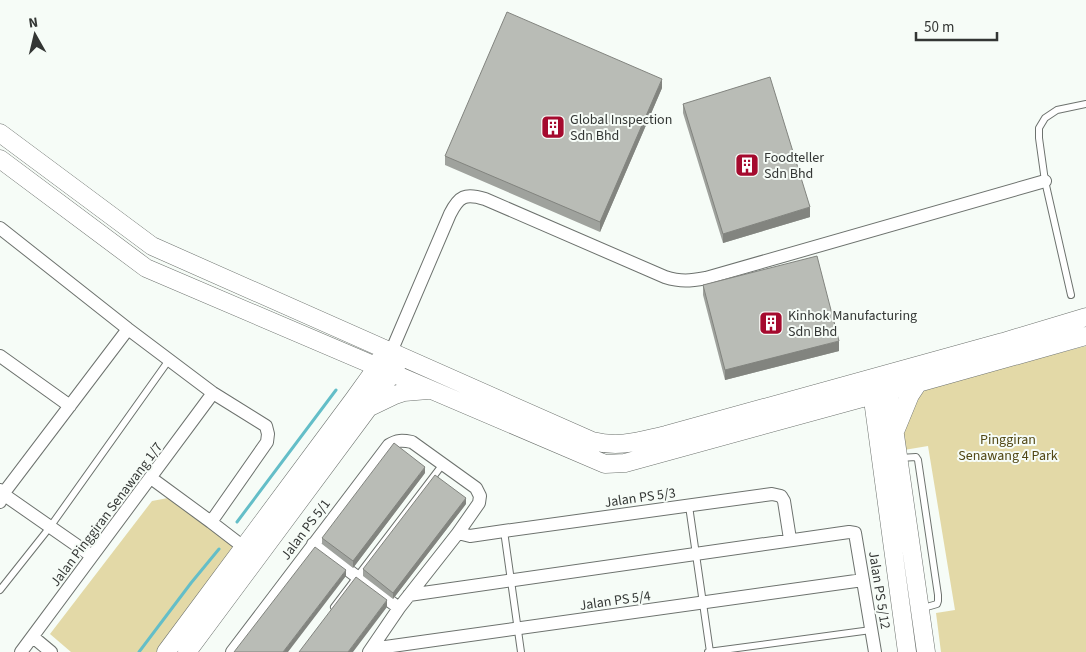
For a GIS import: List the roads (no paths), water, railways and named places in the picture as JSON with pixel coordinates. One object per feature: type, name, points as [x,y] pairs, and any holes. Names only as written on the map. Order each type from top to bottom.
[{"type":"street","points":[[0,132],[152,246],[592,441],[603,444],[623,444],[666,435],[880,384],[1004,342],[1086,317]]},
{"type":"street","points":[[0,159],[146,268],[606,464],[625,463],[841,404],[880,384],[918,383],[1086,336]]},
{"type":"street","points":[[170,650],[251,552],[385,370],[450,214],[461,198],[468,196],[485,199],[665,277],[678,281],[688,281],[715,276],[1045,181]]},
{"type":"street","points":[[0,228],[169,360],[214,393],[266,426],[267,442],[211,522]]},
{"type":"street","points":[[92,556],[1,495],[128,329]]},
{"type":"street","points":[[329,347],[347,360],[353,368],[362,403]]},
{"type":"street","points":[[0,356],[70,406]]},
{"type":"street","points":[[895,431],[910,395],[918,383]]},
{"type":"street","points":[[880,384],[877,429],[907,652]]},
{"type":"street","points":[[880,384],[895,431],[926,652]]},
{"type":"street","points":[[362,403],[404,392],[431,390]]},
{"type":"street","name":"Jalan Pinggiran Senawang 1/7","points":[[21,652],[214,393]]},
{"type":"street","points":[[841,404],[858,410],[877,429]]},
{"type":"street","name":"Jalan PS 5/1","points":[[232,652],[389,445],[395,441],[412,442],[443,464]]},
{"type":"street","points":[[370,651],[399,608],[479,503],[480,496],[476,488],[443,464]]},
{"type":"street","points":[[151,478],[251,552]]},
{"type":"street","name":"Jalan PS 5/3","points":[[458,533],[470,536],[772,494],[781,496],[784,501],[790,540]]},
{"type":"street","name":"Jalan PS 5/12","points":[[790,540],[849,532],[855,533],[875,652]]},
{"type":"street","points":[[409,595],[790,540]]},
{"type":"street","points":[[313,544],[399,608]]},
{"type":"street","points":[[186,652],[251,552]]},
{"type":"street","name":"Jalan PS 5/4","points":[[370,651],[863,580]]},
{"type":"street","points":[[33,637],[52,652]]},
{"type":"lane","points":[[1071,295],[1045,181],[1039,138],[1040,128],[1045,118],[1057,110],[1086,104]]},
{"type":"lane","points":[[0,590],[50,527],[169,360]]},
{"type":"lane","points":[[329,614],[443,464]]},
{"type":"lane","points":[[689,506],[709,652],[871,630]]},
{"type":"lane","points":[[504,531],[521,652]]},
{"type":"waterway","points":[[237,522],[336,390]]},
{"type":"waterway","points":[[139,652],[219,549]]},
{"type":"place","name":"Global Inspection Sdn Bhd","points":[[553,127]]},
{"type":"place","name":"Foodteller Sdn Bhd","points":[[747,165]]},
{"type":"place","name":"Kinhok Manufacturing Sdn Bhd","points":[[771,323]]},
{"type":"park label","name":"Pinggiran Senawang 4 Park","points":[[1008,448]]}]
